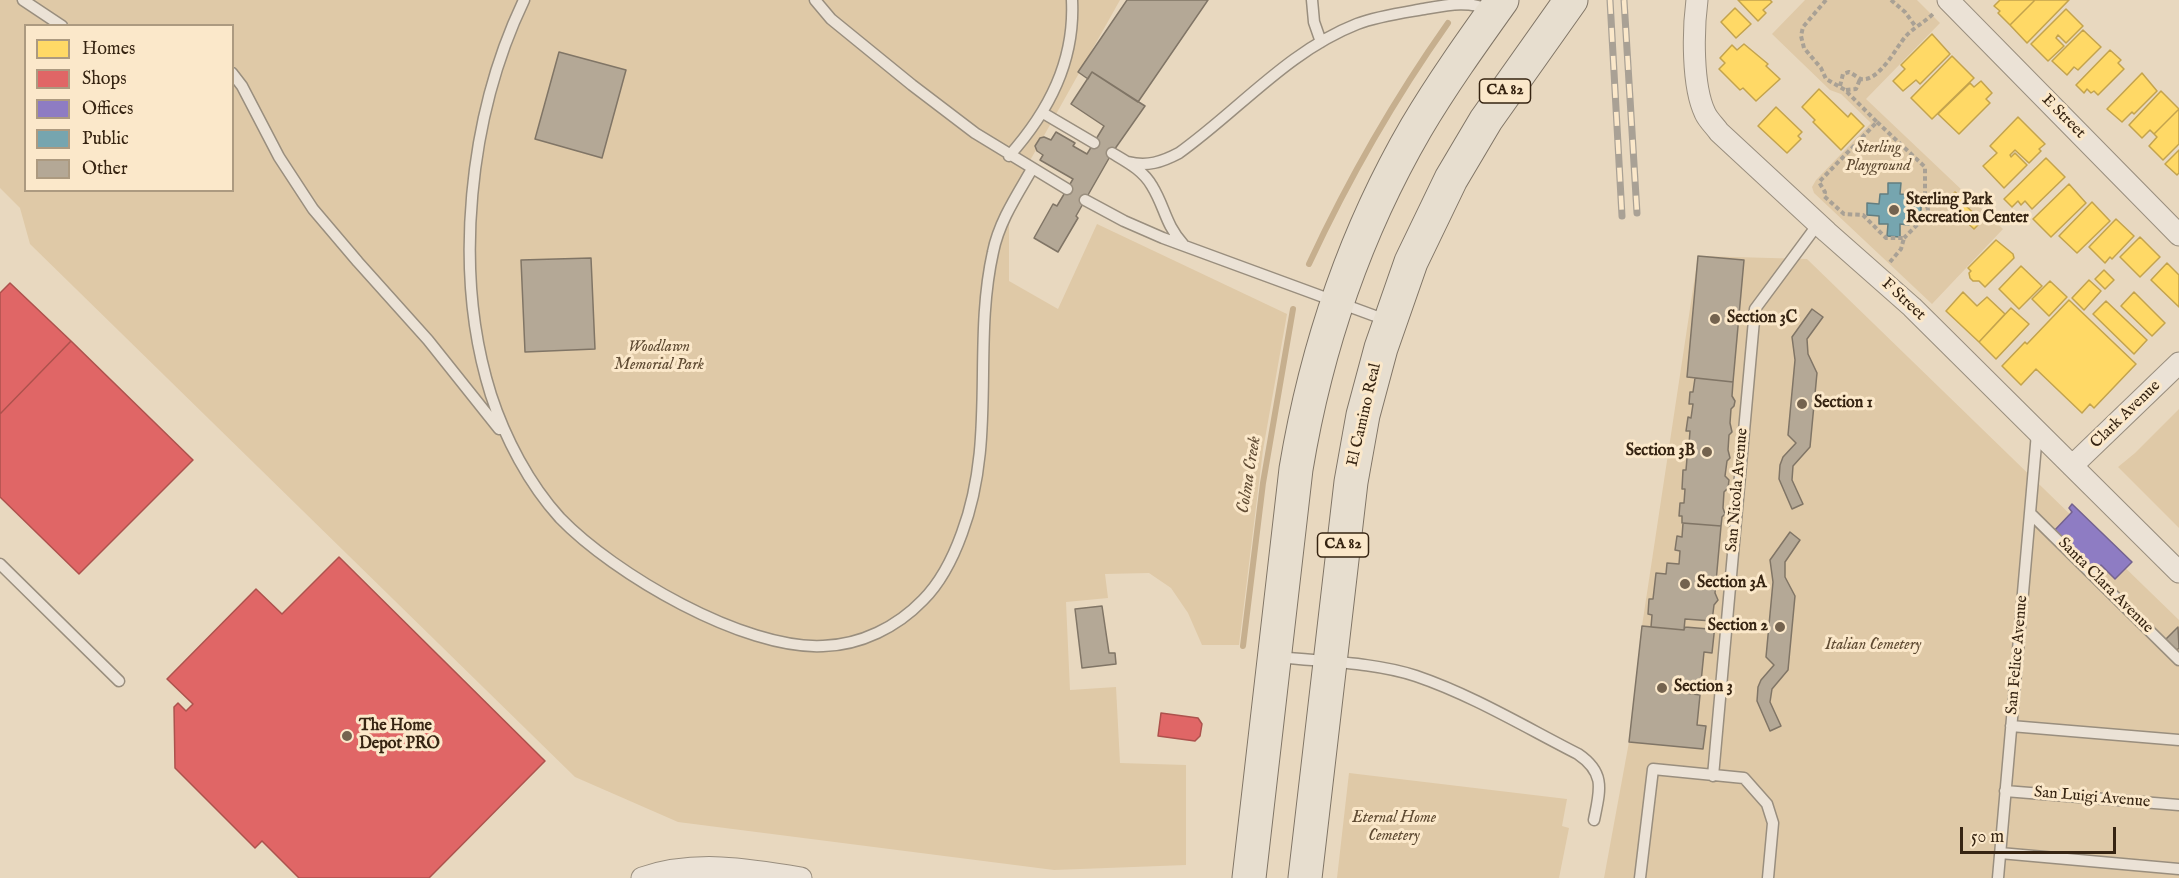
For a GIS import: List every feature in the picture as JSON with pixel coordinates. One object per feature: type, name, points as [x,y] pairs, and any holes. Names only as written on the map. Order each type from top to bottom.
[{"type":"main road","name":"El Camino Real","points":[[1305,878],[1350,482],[1363,415],[1389,321],[1420,241],[1461,160],[1504,92],[1571,0]]},
{"type":"main road","points":[[1249,878],[1300,447],[1317,369],[1337,302],[1356,250],[1405,147],[1440,89],[1498,6]]},
{"type":"street","name":"F Street","points":[[1697,0],[1694,39],[1699,93],[1705,114],[1719,132],[1912,307],[2179,572]]},
{"type":"street","name":"E Street","points":[[1943,4],[2179,235]]},
{"type":"street","name":"Clark Avenue","points":[[2072,466],[2179,363]]},
{"type":"street","points":[[642,878],[681,868],[713,867],[801,878]]},
{"type":"lane","points":[[23,0],[59,24]]},
{"type":"lane","points":[[515,451],[494,403],[481,356],[473,293],[471,240],[475,179],[484,122],[499,61],[524,0]]},
{"type":"lane","points":[[815,0],[831,19],[912,86],[1009,156],[1067,189]]},
{"type":"lane","points":[[1009,156],[1052,97],[1066,59],[1072,30],[1072,0]]},
{"type":"lane","points":[[1312,0],[1314,22],[1320,42]]},
{"type":"lane","points":[[1128,162],[1140,165],[1153,164],[1179,153],[1280,71],[1320,42],[1356,24],[1374,18],[1458,3],[1498,6]]},
{"type":"lane","points":[[234,76],[242,86],[279,157],[313,209],[435,348],[515,451],[542,494],[574,531],[629,574],[692,609],[759,635],[800,645],[843,644],[879,633],[909,613],[937,584],[948,568],[973,500],[980,453],[984,387],[984,324],[990,265],[1000,229],[1032,169]]},
{"type":"lane","points":[[1042,113],[1094,143]]},
{"type":"lane","points":[[1112,153],[1128,162],[1152,184],[1167,223],[1186,246]]},
{"type":"lane","points":[[1085,200],[1124,221],[1186,246],[1389,321]]},
{"type":"lane","name":"San Nicola Avenue","points":[[1713,776],[1755,309],[1818,224]]},
{"type":"lane","name":"San Felice Avenue","points":[[1998,878],[2037,432]]},
{"type":"lane","name":"Santa Clara Avenue","points":[[2030,513],[2179,660]]},
{"type":"lane","points":[[0,564],[119,681]]},
{"type":"lane","points":[[1274,657],[1392,670],[1435,684],[1578,754],[1590,764],[1598,777],[1599,792],[1594,820]]},
{"type":"lane","points":[[2011,726],[2179,740]]},
{"type":"lane","points":[[1640,878],[1653,769],[1744,778],[1767,804],[1773,823],[1768,878]]},
{"type":"lane","name":"San Luigi Avenue","points":[[2005,791],[2179,805]]},
{"type":"lane","points":[[2000,854],[2179,869]]},
{"type":"path","points":[[1826,0],[1803,27],[1801,36],[1804,48],[1821,68],[1826,79],[1845,90],[1925,167],[1925,196],[1928,210],[1924,218],[1904,238],[1901,249],[1890,262]]},
{"type":"path","points":[[1891,0],[1905,12],[1916,27]]},
{"type":"path","points":[[1840,86],[1843,74],[1849,72],[1860,79],[1869,78],[1883,67],[1905,37],[1943,4]]},
{"type":"path","points":[[1845,90],[1856,89],[1860,79]]},
{"type":"path","points":[[1877,122],[1819,182],[1825,192],[1824,196],[1844,214],[1863,215],[1886,238],[1904,238]]},
{"type":"green space","name":"Woodlawn Memorial Park","points":[[0,0],[1120,0],[1009,198],[1009,281],[1058,309],[1097,224],[1287,314],[1263,450],[1239,645],[1202,645],[1188,613],[1171,588],[1149,573],[1105,574],[1108,598],[1066,602],[1070,690],[1116,687],[1120,763],[1186,765],[1186,865],[1054,870],[678,822],[575,777],[30,244],[20,208],[0,188]]},
{"type":"green space","name":"Sterling Playground","points":[[1805,0],[1917,0],[1940,23],[1866,99],[2003,229],[1932,304],[1814,193],[1812,187],[1816,180],[1871,123],[1841,94],[1830,90],[1772,34]]},
{"type":"green space","name":"Italian Cemetery","points":[[1698,256],[1807,259],[2179,620],[2179,878],[1604,878],[1629,742],[1642,626]]},
{"type":"green space","points":[[2179,409],[2179,528],[2118,467]]},
{"type":"green space","name":"Eternal Home Cemetery","points":[[1349,773],[1567,799],[1562,826],[1569,828],[1559,878],[1337,878]]},
{"type":"building: Homes","points":[[1738,0],[1770,0],[1772,2],[1763,10],[1766,13],[1758,21]]},
{"type":"building: Homes","points":[[2000,0],[2035,0],[2010,25],[1994,6]]},
{"type":"building: Homes","points":[[2035,0],[2069,0],[2027,43],[2010,25]]},
{"type":"building: Homes","points":[[1735,8],[1751,24],[1736,38],[1721,22]]},
{"type":"building: Homes","points":[[2066,9],[2083,26],[2066,43],[2058,35],[2056,38],[2064,46],[2048,61],[2031,44]]},
{"type":"building: Homes","points":[[2083,30],[2101,47],[2078,70],[2074,67],[2067,75],[2052,61]]},
{"type":"building: Homes","points":[[1932,34],[1950,54],[1920,84],[1916,80],[1903,91],[1893,81],[1905,69],[1901,65]]},
{"type":"building: Homes","points":[[1744,44],[1768,64],[1766,66],[1780,79],[1756,101],[1743,88],[1740,90],[1719,69],[1725,63],[1720,58],[1732,45],[1737,50]]},
{"type":"building: Homes","points":[[2110,50],[2121,60],[2118,63],[2124,69],[2098,95],[2087,89],[2084,93],[2076,85]]},
{"type":"building: Homes","points":[[1952,56],[1974,78],[1932,119],[1911,98]]},
{"type":"building: Homes","points":[[2142,73],[2157,91],[2134,114],[2132,112],[2122,122],[2107,109]]},
{"type":"building: Homes","points":[[1981,81],[1992,93],[1986,99],[1990,103],[1959,134],[1938,114],[1970,83],[1974,87]]},
{"type":"building: Homes","points":[[1819,89],[1848,117],[1851,113],[1864,126],[1841,150],[1813,122],[1815,120],[1802,107]]},
{"type":"building: Homes","points":[[2161,91],[2179,109],[2154,134],[2150,130],[2142,138],[2129,125]]},
{"type":"building: Homes","points":[[1776,107],[1802,132],[1798,136],[1801,139],[1787,153],[1758,126]]},
{"type":"building: Homes","points":[[2179,109],[2179,144],[2163,160],[2149,146],[2157,137],[2154,134]]},
{"type":"building: Homes","points":[[2018,117],[2045,144],[2029,163],[2015,150],[2010,155],[2011,157],[2015,153],[2027,165],[2004,188],[1983,166],[1997,153],[1990,146]]},
{"type":"building: Homes","points":[[2179,150],[2179,173],[2177,175],[2165,164]]},
{"type":"building: Homes","points":[[2046,158],[2065,177],[2032,209],[2025,201],[2021,205],[2018,201],[2012,207],[2004,199]]},
{"type":"building: Homes","points":[[2069,184],[2086,203],[2051,237],[2033,219]]},
{"type":"building: Homes","points":[[1955,192],[1982,221],[1974,229],[1956,212],[1960,208],[1949,197]]},
{"type":"building: Homes","points":[[2092,202],[2110,221],[2077,253],[2059,236]]},
{"type":"building: Homes","points":[[2116,219],[2134,236],[2112,259],[2110,257],[2105,263],[2089,247]]},
{"type":"building: Homes","points":[[2140,237],[2160,257],[2140,277],[2120,257]]},
{"type":"building: Homes","points":[[1996,240],[2013,254],[2014,258],[1985,287],[1979,281],[1973,281],[1970,278],[1971,271],[1968,268]]},
{"type":"building: Homes","points":[[2167,263],[2179,275],[2179,307],[2151,280]]},
{"type":"building: Homes","points":[[2021,266],[2042,286],[2019,309],[1999,289]]},
{"type":"building: Homes","points":[[2104,270],[2114,280],[2105,289],[2095,279]]},
{"type":"building: Homes","points":[[2089,280],[2101,291],[2084,310],[2072,298]]},
{"type":"building: Homes","points":[[2050,281],[2067,297],[2049,316],[2032,299]]},
{"type":"building: Homes","points":[[1963,292],[1977,306],[1987,297],[2005,314],[1979,342],[1946,311]]},
{"type":"building: Homes","points":[[2134,292],[2165,323],[2152,336],[2121,306]]},
{"type":"building: Homes","points":[[2069,300],[2136,364],[2094,408],[2090,404],[2082,413],[2036,369],[2021,385],[2002,366],[2025,342],[2027,344]]},
{"type":"building: Homes","points":[[2106,301],[2147,340],[2134,354],[2093,314]]},
{"type":"building: Homes","points":[[2011,308],[2029,324],[1996,359],[1979,342]]},
{"type":"building: Shops","points":[[10,283],[71,341],[0,414],[0,293]]},
{"type":"building: Shops","points":[[71,341],[193,460],[79,574],[0,497],[0,414]]},
{"type":"building: Shops","name":"The Home Depot PRO","points":[[339,557],[545,761],[429,878],[299,878],[262,841],[255,848],[175,768],[174,707],[178,703],[186,711],[193,704],[167,679],[256,589],[282,614]]},
{"type":"building: Shops","points":[[1161,713],[1198,718],[1202,724],[1200,736],[1195,741],[1158,736]]},
{"type":"building: Offices","points":[[2072,504],[2132,562],[2115,579],[2101,565],[2094,572],[2053,532],[2072,512],[2069,508]]},
{"type":"building: Public","name":"Sterling Park Recreation Center","points":[[1888,183],[1901,183],[1900,194],[1910,195],[1909,203],[1921,203],[1921,216],[1909,215],[1909,225],[1900,224],[1900,237],[1887,236],[1888,224],[1879,224],[1879,216],[1867,215],[1867,203],[1879,204],[1880,194],[1888,194]]},
{"type":"building: Other","points":[[1127,0],[1208,0],[1138,102],[1092,72],[1088,79],[1078,72]]},
{"type":"building: Other","points":[[559,52],[626,70],[602,158],[535,139]]},
{"type":"building: Other","points":[[1092,72],[1145,106],[1112,153],[1058,252],[1034,238],[1053,204],[1057,206],[1073,179],[1040,160],[1043,155],[1037,151],[1035,146],[1040,138],[1051,140],[1056,132],[1075,143],[1073,146],[1087,154],[1104,126],[1071,104]]},
{"type":"building: Other","name":"Section 3C","points":[[1698,256],[1744,260],[1733,382],[1687,377]]},
{"type":"building: Other","points":[[591,258],[595,349],[525,352],[521,260]]},
{"type":"building: Other","name":"Section 1","points":[[1812,309],[1823,317],[1807,339],[1808,354],[1817,373],[1810,447],[1793,466],[1792,480],[1803,504],[1792,509],[1779,479],[1783,457],[1796,443],[1788,435],[1795,360],[1792,337]]},
{"type":"building: Other","name":"Section 3B","points":[[1695,378],[1733,382],[1732,396],[1735,401],[1731,409],[1732,432],[1729,435],[1728,450],[1730,458],[1727,461],[1725,476],[1729,480],[1728,488],[1724,492],[1725,514],[1722,517],[1721,526],[1682,523],[1682,516],[1679,516],[1680,503],[1684,503],[1683,470],[1686,470],[1687,458],[1684,458],[1685,444],[1689,444],[1690,431],[1686,431],[1688,417],[1691,418],[1693,404],[1689,404],[1690,392],[1693,392]]},
{"type":"building: Other","name":"Section 3A","points":[[1683,523],[1721,526],[1715,593],[1718,600],[1714,605],[1712,621],[1685,619],[1684,630],[1651,627],[1652,615],[1648,614],[1649,599],[1653,599],[1656,573],[1666,574],[1667,563],[1679,564],[1680,551],[1675,550],[1677,536],[1682,537]]},
{"type":"building: Other","name":"Section 2","points":[[1790,532],[1800,540],[1785,562],[1785,577],[1795,596],[1788,670],[1772,689],[1770,702],[1781,726],[1770,731],[1757,701],[1761,680],[1774,665],[1766,657],[1773,582],[1770,560]]},
{"type":"building: Other","points":[[1102,606],[1109,653],[1115,653],[1116,664],[1082,668],[1075,609]]},
{"type":"building: Other","name":"Section 3","points":[[1709,625],[1715,625],[1712,653],[1704,652],[1701,682],[1687,681],[1686,693],[1700,695],[1697,725],[1706,726],[1703,749],[1629,742],[1642,626],[1684,630],[1685,627],[1709,629]]},
{"type":"building: Other","points":[[2178,627],[2179,648],[2176,651],[2165,640]]},
{"type":"waterway","name":"Colma Creek","points":[[1309,264],[1373,140],[1409,80],[1448,23]]},
{"type":"waterway","name":"Colma Creek","points":[[1243,646],[1263,483],[1293,309]]},
{"type":"railway","points":[[1610,0],[1622,216]]},
{"type":"railway","points":[[1624,0],[1637,213]]},
{"type":"place","name":"Sterling Park Recreation Center","points":[[1894,210]]},
{"type":"place","name":"Section 3C","points":[[1715,319]]},
{"type":"place","name":"Section 1","points":[[1802,404]]},
{"type":"place","name":"Section 3B","points":[[1707,452]]},
{"type":"place","name":"Section 3A","points":[[1685,584]]},
{"type":"place","name":"Section 2","points":[[1780,627]]},
{"type":"place","name":"Section 3","points":[[1662,688]]},
{"type":"place","name":"The Home Depot PRO","points":[[347,736]]}]
